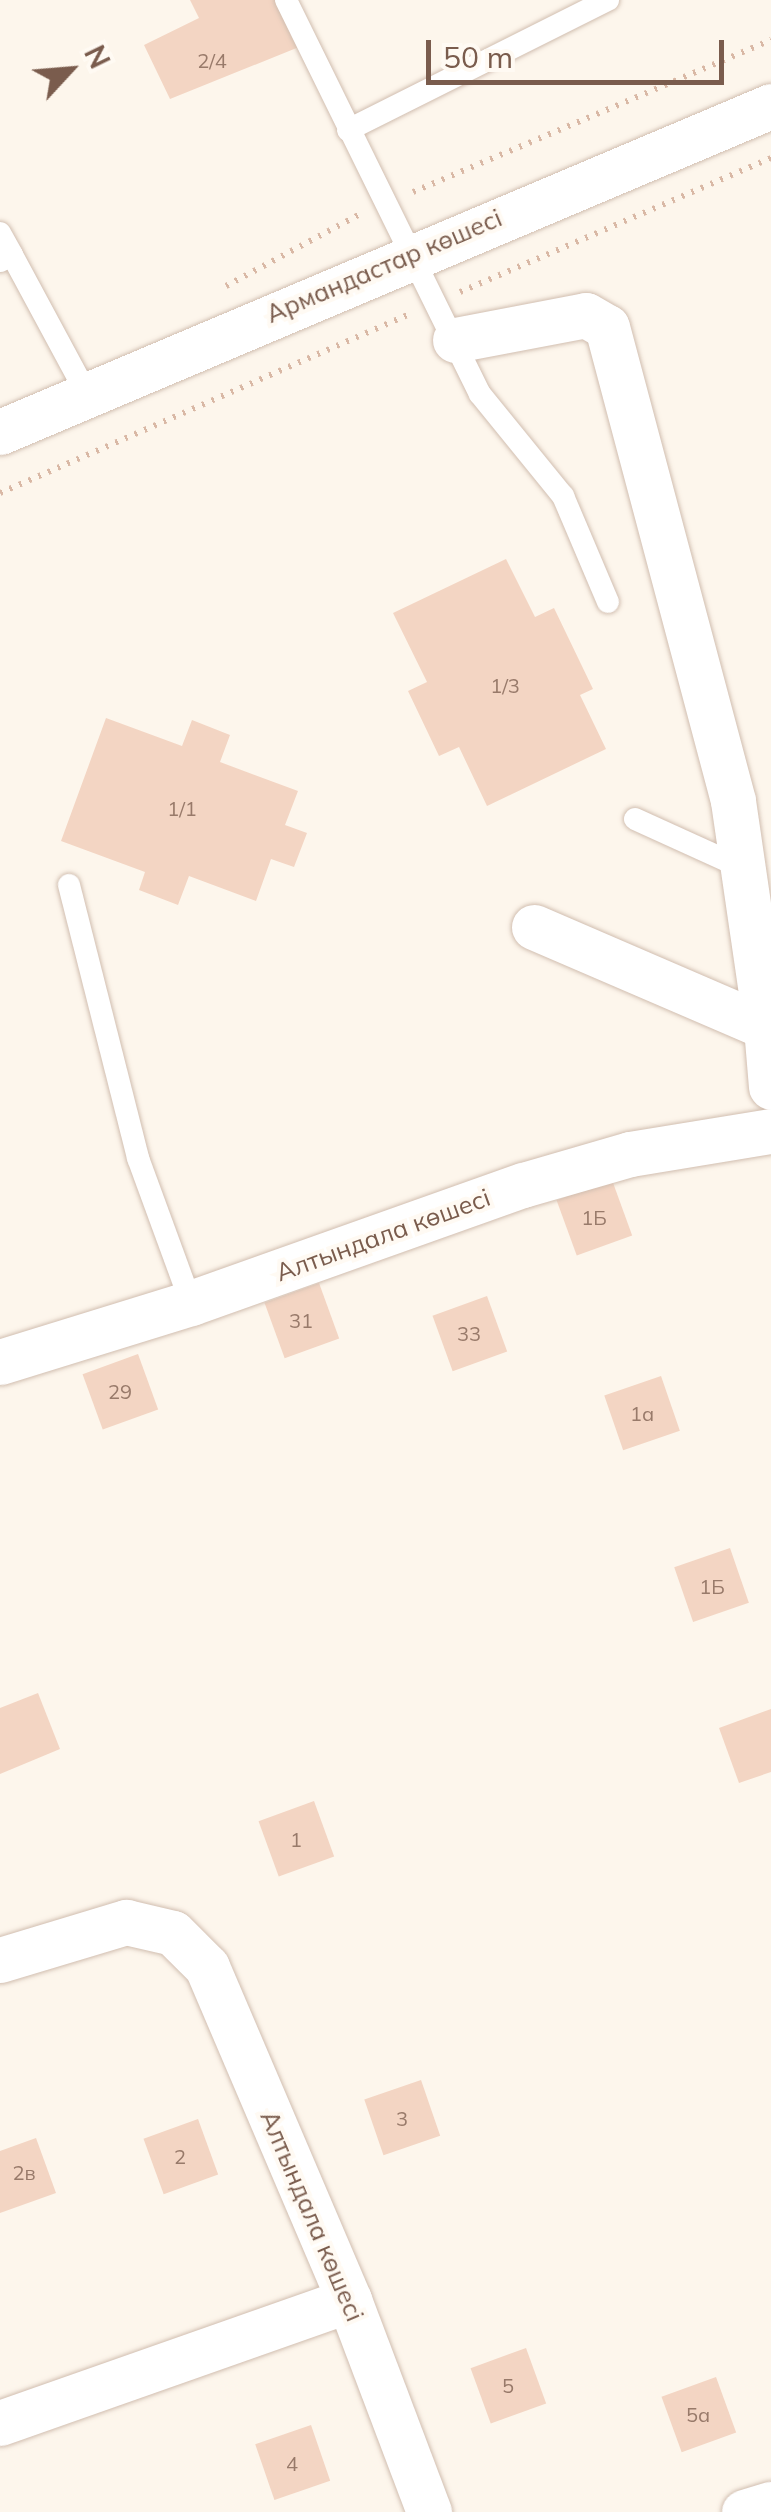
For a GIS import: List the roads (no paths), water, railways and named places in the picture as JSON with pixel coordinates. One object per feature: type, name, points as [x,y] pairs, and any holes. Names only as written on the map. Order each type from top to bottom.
[{"type":"street","name":"Армандастар көшесі","points":[[0,432],[408,255],[771,106]]},
{"type":"street","points":[[445,322],[586,315],[606,327],[734,801],[768,1028],[771,1087]]},
{"type":"street","points":[[534,926],[768,1028]]},
{"type":"street","name":"Алтындала көшесі","points":[[0,1362],[190,1303],[523,1185],[630,1154],[771,1131]]},
{"type":"street","name":"Алтындала көшесі","points":[[0,1960],[126,1922],[173,1933],[206,1967],[349,2300],[428,2512]]},
{"type":"street","points":[[0,2423],[349,2300]]},
{"type":"street","points":[[744,2512],[771,2504]]},
{"type":"lane","points":[[286,0],[408,255],[480,394],[562,496],[608,602]]},
{"type":"lane","points":[[348,130],[608,0]]},
{"type":"lane","points":[[0,232],[6,258],[87,394]]},
{"type":"lane","points":[[635,819],[743,868]]},
{"type":"lane","points":[[70,886],[138,1158],[190,1303]]}]
